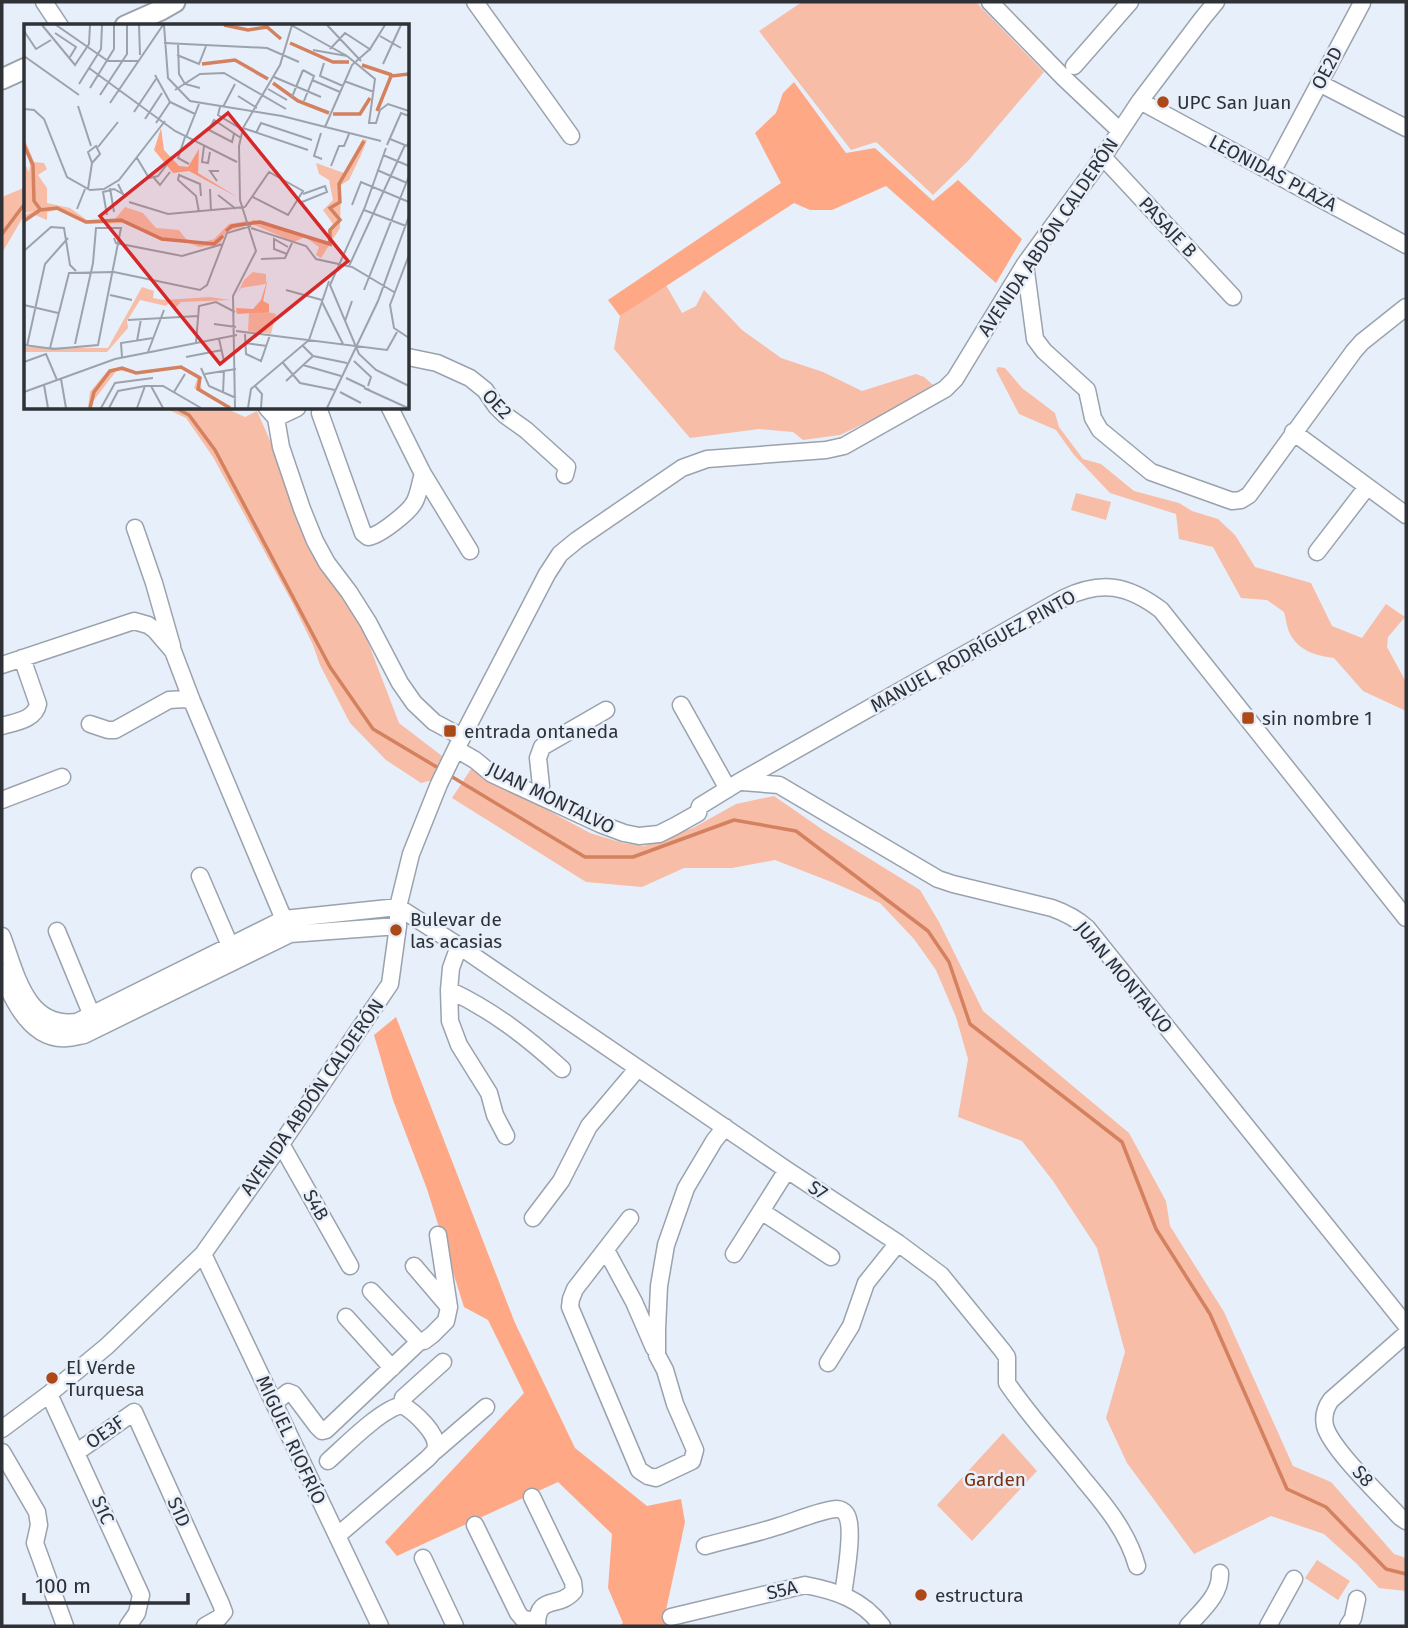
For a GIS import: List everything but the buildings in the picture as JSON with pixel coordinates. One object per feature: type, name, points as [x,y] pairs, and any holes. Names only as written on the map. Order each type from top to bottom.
[{"type":"main road","points":[[130,24],[174,2]]},
{"type":"main road","points":[[2,79],[24,69]]},
{"type":"street","points":[[44,2],[59,24]]},
{"type":"street","points":[[475,2],[571,136]]},
{"type":"street","points":[[990,2],[1119,131]]},
{"type":"street","points":[[1074,66],[1130,2]]},
{"type":"street","name":"AVENIDA ABDÓN CALDERÓN","points":[[2,1429],[107,1346],[203,1254],[390,984],[398,907],[411,854],[456,749],[560,554],[693,463],[708,458],[826,450],[844,446],[945,388],[955,379],[1025,264],[1140,101],[1216,2]]},
{"type":"street","name":"OE2D","points":[[1272,172],[1362,2]]},
{"type":"street","points":[[1319,83],[1406,128]]},
{"type":"street","name":"LEONIDAS PLAZA","points":[[1140,101],[1406,245]]},
{"type":"street","name":"PASAJE B","points":[[1103,157],[1233,298]]},
{"type":"street","points":[[1025,264],[1033,333],[1037,345],[1087,390],[1093,418],[1100,430],[1151,472],[1232,500],[1241,500],[1249,495],[1354,351],[1406,307]]},
{"type":"street","name":"OE2","points":[[410,357],[437,363],[470,378],[485,390],[505,415],[567,467],[565,475]]},
{"type":"street","points":[[391,410],[423,474],[470,551]]},
{"type":"street","name":"JUAN MONTALVO","points":[[272,413],[302,509],[327,563],[368,622],[400,683],[414,703],[456,749],[492,774],[600,824],[633,835],[653,835],[666,831],[698,813],[700,806],[734,786],[779,785],[938,879],[1052,908],[1077,919],[1087,928],[1406,1325]]},
{"type":"street","points":[[320,413],[363,533],[368,537],[374,537],[425,497],[439,501]]},
{"type":"street","points":[[1293,432],[1406,516]]},
{"type":"street","points":[[414,503],[423,474]]},
{"type":"street","points":[[1317,552],[1367,487]]},
{"type":"street","points":[[135,528],[173,651],[192,701],[287,927]]},
{"type":"street","name":"MANUEL RODRÍGUEZ PINTO","points":[[734,786],[1078,591],[1095,587],[1126,590],[1144,597],[1161,610],[1406,918]]},
{"type":"street","points":[[2,665],[134,621],[155,630],[173,651]]},
{"type":"street","points":[[2,726],[31,716],[38,704],[22,658]]},
{"type":"street","points":[[90,723],[115,730],[169,700],[192,701]]},
{"type":"street","points":[[681,705],[734,786]]},
{"type":"street","points":[[541,786],[538,758],[542,747],[606,710]]},
{"type":"street","name":"JUAN MONTALVO","points":[[475,760],[496,765],[601,814],[634,826],[654,826],[693,804],[700,806]]},
{"type":"street","points":[[2,800],[62,777]]},
{"type":"street","points":[[200,876],[233,953]]},
{"type":"street","points":[[2,973],[11,997],[25,1018],[39,1029],[66,1039],[83,1035],[94,1022],[287,927],[398,907]]},
{"type":"street","name":"S7","points":[[398,907],[898,1243],[941,1275],[1007,1357],[1007,1383],[1111,1513],[1127,1539],[1137,1566]]},
{"type":"street","points":[[287,927],[398,926]]},
{"type":"street","points":[[57,931],[94,1022]]},
{"type":"street","points":[[459,946],[451,968],[450,1021],[459,1045],[489,1093],[495,1115],[506,1136]]},
{"type":"street","points":[[4,947],[34,1010],[45,1018],[65,1024],[94,1022]]},
{"type":"street","points":[[449,990],[497,1016],[534,1043],[562,1069]]},
{"type":"street","points":[[533,1218],[561,1181],[589,1126],[638,1068]]},
{"type":"street","points":[[657,1355],[659,1298],[666,1245],[686,1188],[725,1127]]},
{"type":"street","name":"S4B","points":[[281,1144],[350,1266]]},
{"type":"street","points":[[734,1254],[787,1170]]},
{"type":"street","points":[[761,1211],[831,1257]]},
{"type":"street","points":[[606,1250],[634,1302],[665,1370],[675,1404],[695,1450],[692,1461],[656,1478],[639,1470],[570,1307],[575,1289],[630,1218]]},
{"type":"street","points":[[274,1403],[288,1392],[293,1394],[317,1426],[322,1431],[327,1430],[419,1342],[432,1335],[446,1321],[449,1307],[438,1235]]},
{"type":"street","points":[[828,1363],[851,1326],[866,1283],[898,1243]]},
{"type":"street","name":"MIGUEL RIOFRÍO","points":[[203,1254],[380,1626]]},
{"type":"street","points":[[414,1266],[449,1307]]},
{"type":"street","points":[[370,1291],[419,1342]]},
{"type":"street","points":[[634,1302],[650,1304],[659,1298]]},
{"type":"street","points":[[346,1317],[392,1368]]},
{"type":"street","name":"S8","points":[[1406,1334],[1331,1400],[1324,1417],[1325,1427],[1335,1446],[1406,1521]]},
{"type":"street","points":[[402,1405],[403,1398],[443,1362]]},
{"type":"street","name":"S1C","points":[[49,1394],[141,1595],[136,1613],[128,1626]]},
{"type":"street","points":[[328,1461],[378,1417],[392,1407],[402,1405],[411,1410],[429,1430],[436,1442],[435,1451]]},
{"type":"street","points":[[337,1536],[486,1407]]},
{"type":"street","name":"OE3F","points":[[77,1452],[134,1412]]},
{"type":"street","name":"S1D","points":[[134,1412],[224,1612],[205,1626]]},
{"type":"street","points":[[2,1452],[37,1512],[39,1525],[35,1544],[65,1626]]},
{"type":"street","points":[[475,1525],[518,1613],[523,1619],[537,1624],[540,1608],[568,1598],[574,1591],[573,1582],[532,1497]]},
{"type":"street","points":[[705,1546],[775,1528],[822,1512],[841,1510],[845,1512],[849,1528],[843,1595]]},
{"type":"street","points":[[423,1558],[455,1626]]},
{"type":"street","points":[[1188,1626],[1214,1596],[1220,1582],[1220,1573]]},
{"type":"street","points":[[1268,1626],[1294,1579]]},
{"type":"street","name":"S5A","points":[[671,1616],[805,1585],[823,1588],[858,1602],[882,1626]]},
{"type":"street","points":[[1348,1626],[1353,1618],[1357,1599]]},
{"type":"green space","points":[[802,2],[976,2],[1044,72],[968,161],[933,195],[876,142],[851,150],[759,31]]},
{"type":"green space","points":[[24,188],[24,215],[2,253],[2,197]]},
{"type":"green space","points":[[666,285],[682,313],[696,306],[704,290],[742,330],[781,358],[823,372],[862,391],[916,374],[933,385],[884,414],[840,435],[803,440],[793,432],[759,429],[690,438],[614,349],[620,316]]},
{"type":"green space","points":[[998,367],[1005,368],[1022,388],[1055,413],[1059,427],[1083,459],[1101,464],[1134,491],[1179,503],[1192,511],[1218,519],[1235,535],[1255,567],[1311,583],[1332,626],[1362,638],[1386,604],[1405,617],[1388,637],[1387,647],[1406,682],[1406,711],[1363,691],[1334,658],[1303,649],[1290,634],[1284,612],[1267,600],[1241,598],[1213,547],[1179,539],[1176,514],[1110,493],[1074,455],[1056,430],[1019,414],[996,370]]},
{"type":"green space","points":[[169,410],[229,410],[245,417],[257,411],[272,445],[305,539],[363,629],[399,723],[442,756],[433,780],[421,783],[386,760],[350,723],[293,604],[213,457],[186,418]]},
{"type":"green space","points":[[1076,493],[1111,502],[1106,520],[1071,510]]},
{"type":"green space","points":[[471,769],[590,833],[644,846],[693,828],[736,804],[774,796],[920,890],[983,1011],[1129,1133],[1166,1201],[1170,1226],[1224,1312],[1293,1466],[1331,1482],[1394,1554],[1406,1558],[1406,1591],[1379,1588],[1324,1534],[1271,1516],[1194,1554],[1127,1463],[1106,1418],[1125,1352],[1097,1248],[1053,1181],[1022,1141],[958,1117],[968,1059],[956,1017],[936,970],[914,939],[880,903],[775,860],[732,868],[684,868],[642,887],[586,882],[452,798]]},
{"type":"green space","name":"Garden","points":[[1003,1433],[1037,1471],[972,1541],[937,1505]]},
{"type":"green space","points":[[1317,1560],[1350,1581],[1338,1600],[1305,1578]]},
{"type":"shaded area","points":[[794,82],[846,153],[875,148],[933,201],[958,180],[1022,239],[996,283],[886,186],[832,210],[810,210],[794,203],[620,316],[608,300],[781,183],[755,133],[776,113],[783,93]]},
{"type":"shaded area","points":[[396,1017],[515,1323],[575,1448],[647,1506],[681,1499],[685,1522],[666,1610],[668,1626],[619,1626],[623,1623],[608,1588],[612,1534],[558,1482],[397,1556],[385,1542],[524,1393],[488,1320],[464,1307],[427,1189],[393,1100],[374,1035]]},
{"type":"waterway","points":[[2,234],[24,206]]},
{"type":"waterway","points":[[180,410],[189,415],[215,450],[330,667],[373,729],[440,769]]},
{"type":"waterway","points":[[449,775],[585,857],[633,857],[734,820],[796,831],[928,931],[949,962],[970,1024],[1122,1142],[1156,1229],[1210,1314],[1287,1489],[1326,1507],[1386,1569],[1406,1574]]},
{"type":"place","name":"UPC San Juan","points":[[1163,102]]},
{"type":"place","name":"sin nombre 1","points":[[1248,718]]},
{"type":"place","name":"entrada ontaneda","points":[[450,731]]},
{"type":"place","name":"Bulevar de las acasias","points":[[396,930]]},
{"type":"place","name":"El Verde Turquesa","points":[[52,1378]]},
{"type":"place","name":"estructura","points":[[921,1595]]}]
